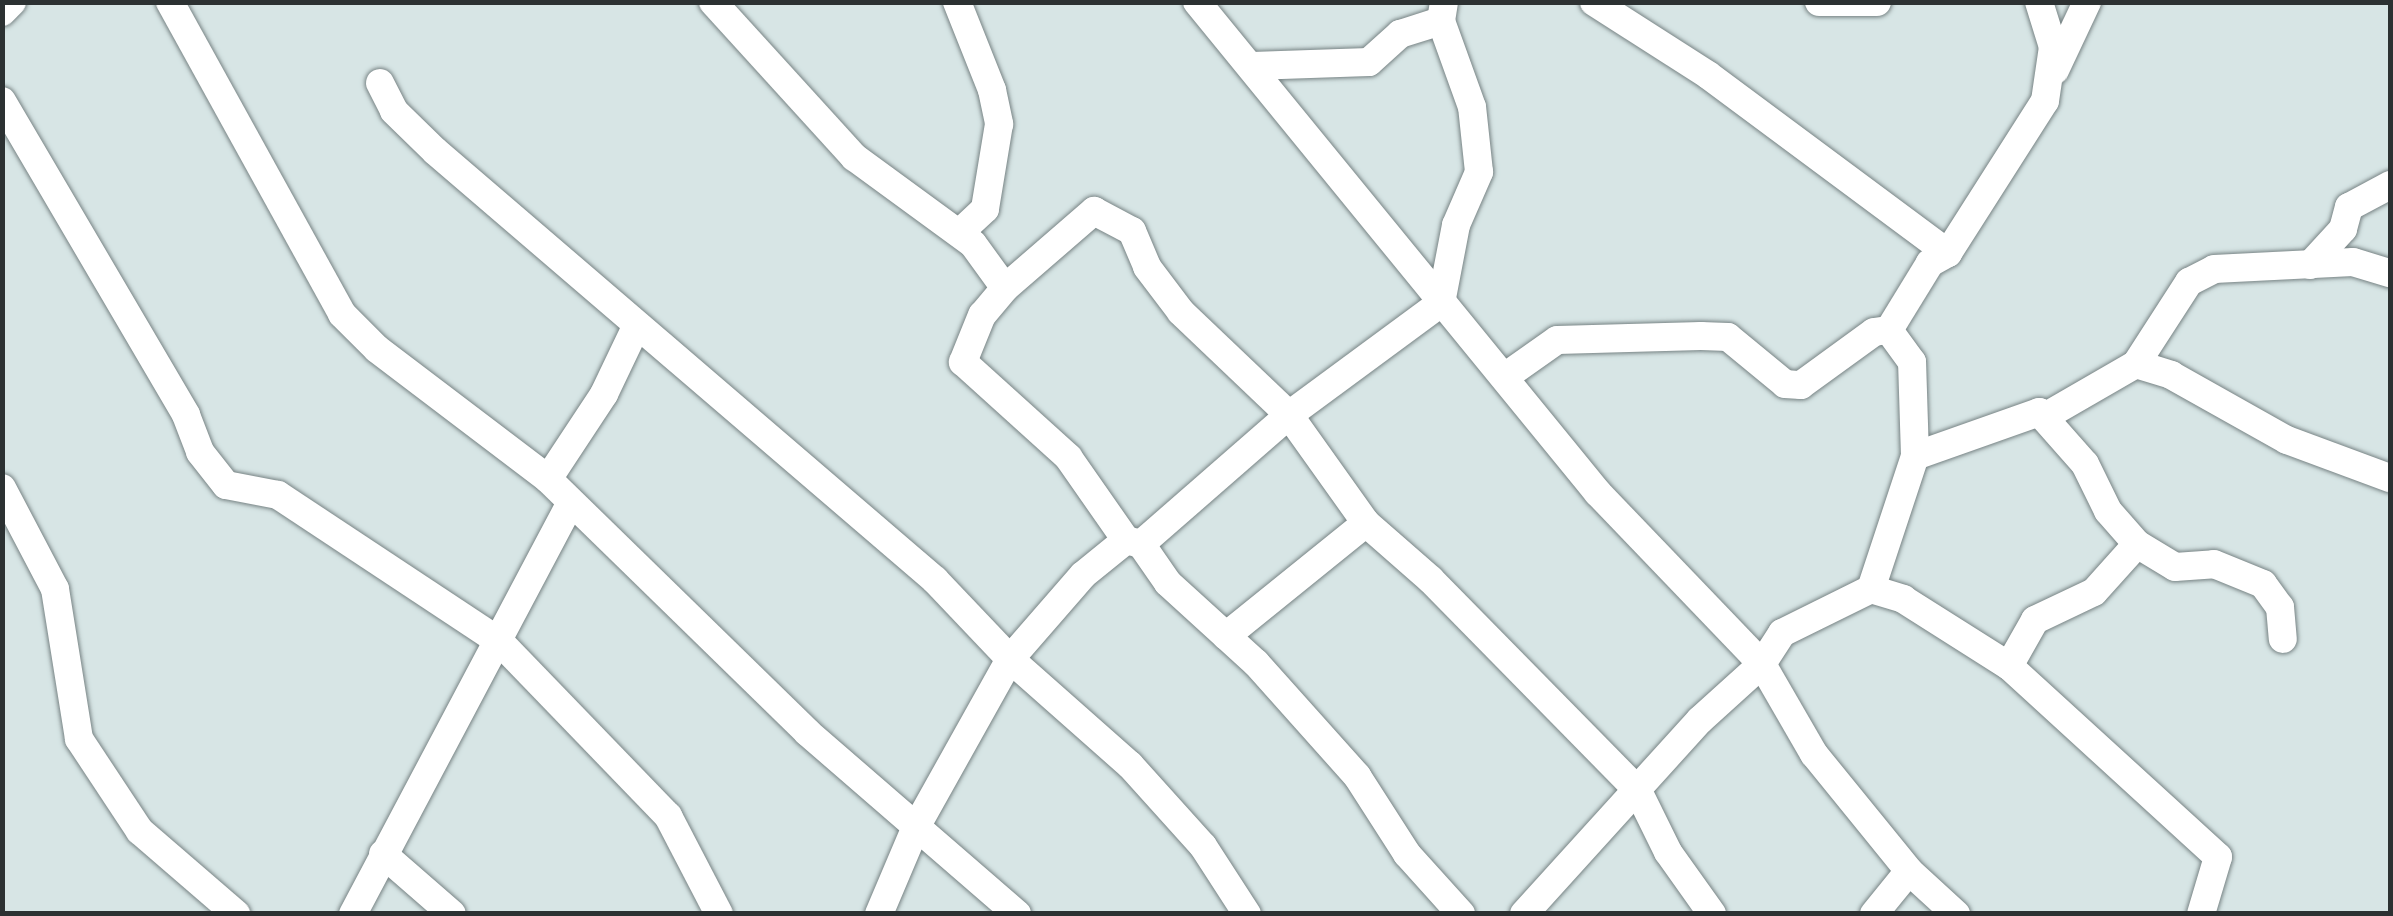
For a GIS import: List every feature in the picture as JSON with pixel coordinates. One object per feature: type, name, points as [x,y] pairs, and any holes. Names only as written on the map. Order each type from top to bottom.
[{"type":"street","points":[[2,12],[12,2]]},
{"type":"street","points":[[170,2],[342,314],[377,349],[548,479],[915,829],[1016,914]]},
{"type":"street","points":[[713,2],[854,157],[959,233],[1005,288]]},
{"type":"street","points":[[956,2],[992,90],[998,124],[989,198],[959,233]]},
{"type":"street","points":[[1594,2],[1708,75],[1948,253]]},
{"type":"street","points":[[1819,2],[1877,2]]},
{"type":"street","points":[[2039,2],[2053,47],[2053,76]]},
{"type":"street","points":[[1889,330],[1930,263],[1948,253],[2044,100],[2087,2]]},
{"type":"street","points":[[1205,5],[1440,302],[1506,376],[1598,493],[1762,664],[1814,754],[1910,871],[1956,914]]},
{"type":"street","points":[[879,914],[915,829],[1010,659],[1083,575],[1134,542],[1289,415],[1440,302],[1456,225],[1480,172],[1472,107],[1442,12],[1400,34],[1369,62],[1252,66]]},
{"type":"street","points":[[380,83],[394,111],[435,151],[635,328],[936,580],[1010,659],[1168,806],[1248,914]]},
{"type":"street","points":[[2,101],[186,416],[200,452],[226,485],[278,495],[500,642],[668,816],[719,914]]},
{"type":"street","points":[[2310,265],[2343,229],[2349,208],[2390,185]]},
{"type":"street","points":[[1460,914],[1407,854],[1358,776],[1226,636],[1168,583],[1068,457],[964,362],[982,316],[1005,288],[1102,210],[1132,231],[1146,267],[1181,312],[1289,415],[1366,524],[1431,580],[1638,791],[1668,852],[1712,914]]},
{"type":"street","points":[[1915,456],[2022,412],[2046,416],[2136,364],[2189,282],[2239,265],[2353,262],[2390,273]]},
{"type":"street","points":[[548,479],[604,394],[635,328]]},
{"type":"street","points":[[1506,376],[1557,340],[1702,336],[1728,337],[1785,384],[1801,384],[1874,332],[1889,330]]},
{"type":"street","points":[[1524,914],[1762,664],[1782,633],[1870,588],[1915,456],[1912,362],[1889,330]]},
{"type":"street","points":[[2136,364],[2171,375],[2287,440],[2390,478]]},
{"type":"street","points":[[2046,416],[2137,544],[2175,567],[2214,564],[2263,584],[2280,607],[2283,639]]},
{"type":"street","points":[[2,488],[55,589],[79,740],[140,831],[236,914]]},
{"type":"street","points":[[353,914],[571,503]]},
{"type":"street","points":[[1226,636],[1366,524]]},
{"type":"street","points":[[2009,666],[2035,620],[2094,592],[2137,544]]},
{"type":"street","points":[[1870,588],[1902,599],[2009,666],[2218,857],[2202,914]]},
{"type":"street","points":[[383,854],[452,914]]},
{"type":"street","points":[[1874,914],[1910,871]]}]
